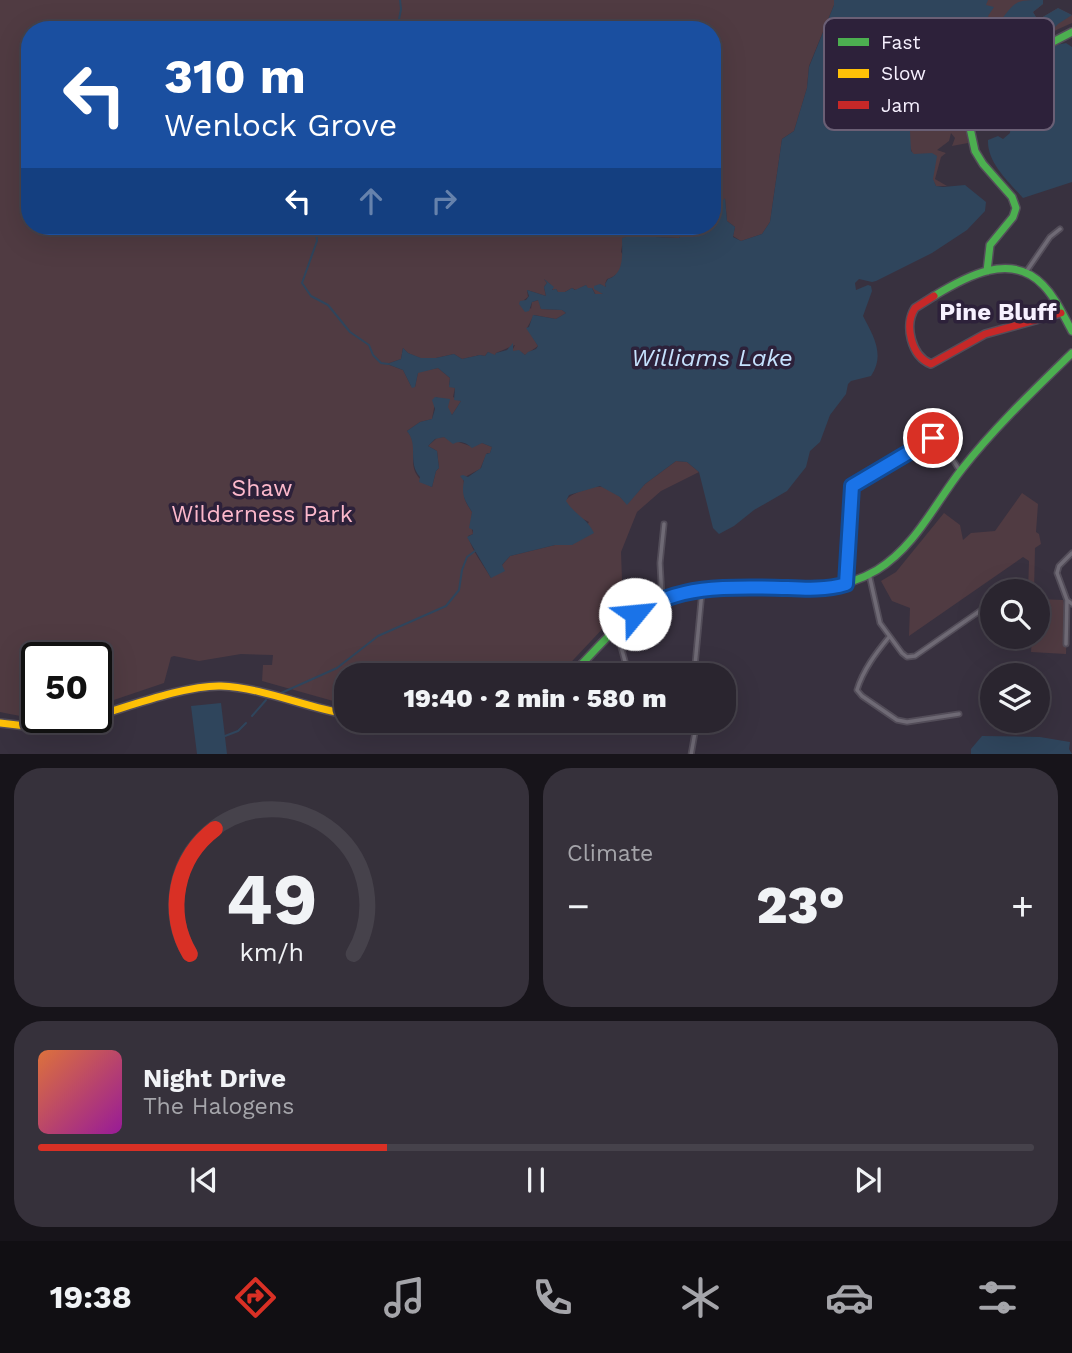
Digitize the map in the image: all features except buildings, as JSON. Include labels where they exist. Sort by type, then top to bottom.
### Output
[{"type":"main road","points":[[1054,41],[1072,32]]},
{"type":"main road","points":[[970,130],[975,151],[1012,197],[1016,208],[1013,217],[990,245],[987,271]]},
{"type":"main road","points":[[1061,313],[985,334],[933,364],[922,362],[912,345],[911,318],[914,309],[966,276],[987,271],[1026,272],[1045,287],[1061,313],[1072,331]]},
{"type":"main road","points":[[583,663],[616,630],[643,609],[662,599],[702,589],[733,586],[819,589],[846,584],[891,561],[904,550],[960,471],[992,432],[1072,353]]},
{"type":"main road","points":[[112,712],[215,684],[240,686],[334,713]]},
{"type":"main road","points":[[0,723],[21,725]]},
{"type":"street","points":[[1026,272],[1050,237],[1060,229]]},
{"type":"street","points":[[846,584],[851,490],[854,484],[933,438],[941,441],[960,471]]},
{"type":"street","points":[[662,599],[660,563],[664,524]]},
{"type":"street","points":[[1066,644],[1067,600],[1057,573],[1059,566],[1072,553]]},
{"type":"street","points":[[869,574],[880,623],[904,655],[915,656],[980,611]]},
{"type":"street","points":[[695,663],[702,589]]},
{"type":"street","points":[[1067,600],[1072,604]]},
{"type":"street","points":[[616,630],[625,663]]},
{"type":"street","points":[[889,637],[860,680],[857,690],[862,696],[897,720],[907,722],[959,714]]},
{"type":"street","points":[[691,754],[695,733]]},
{"type":"green space","name":"Shaw Wilderness Park","points":[[0,0],[834,0],[829,18],[824,18],[824,29],[809,66],[807,88],[794,131],[782,139],[770,222],[762,234],[741,241],[733,236],[735,227],[727,221],[725,199],[721,203],[721,21],[21,21],[21,235],[681,235],[679,238],[631,236],[622,246],[621,252],[630,264],[607,279],[606,288],[600,284],[598,290],[603,294],[596,295],[592,288],[587,288],[586,285],[576,290],[572,288],[558,292],[544,279],[547,283],[544,287],[546,296],[527,290],[528,297],[524,300],[531,309],[532,302],[539,300],[541,309],[562,310],[566,313],[556,319],[534,315],[527,328],[538,346],[525,355],[512,351],[515,345],[496,353],[495,356],[488,352],[485,356],[462,359],[454,354],[420,358],[403,348],[401,359],[387,364],[403,370],[411,386],[415,387],[418,372],[438,368],[450,378],[449,385],[455,388],[453,397],[461,401],[452,415],[448,410],[448,399],[436,397],[432,419],[420,422],[407,431],[412,438],[416,474],[422,480],[432,487],[439,468],[437,451],[428,446],[437,438],[444,437],[473,447],[482,443],[492,447],[480,469],[463,478],[464,498],[472,512],[473,534],[468,536],[491,578],[510,556],[555,545],[572,545],[589,522],[575,515],[565,501],[577,493],[603,487],[613,491],[627,504],[645,484],[676,461],[687,462],[699,472],[661,491],[637,512],[621,552],[623,607],[570,663],[334,663],[334,701],[262,681],[263,665],[272,665],[273,655],[241,654],[199,661],[174,656],[171,657],[164,683],[112,701],[112,642],[21,642],[19,716],[0,712]]},
{"type":"green space","points":[[985,0],[1043,0],[1043,4],[1033,12],[1036,17],[1041,18],[964,18]]},
{"type":"green space","points":[[1058,8],[1072,15],[1072,23],[1054,32],[1054,18],[1041,18]]},
{"type":"green space","points":[[909,130],[968,130],[968,143],[952,146],[955,138],[951,133],[949,141],[937,150],[946,153],[941,157],[935,179],[947,186],[936,186],[915,158],[909,142]]},
{"type":"green space","points":[[1022,493],[1038,504],[1036,532],[1041,544],[1035,548],[1034,579],[1028,579],[1029,561],[1023,557],[991,579],[980,579],[980,587],[909,636],[910,608],[892,601],[881,581],[896,572],[944,513],[960,525],[963,540],[971,533],[995,531]]},
{"type":"green space","points":[[1050,599],[1063,600],[1067,620],[1066,654],[1031,652],[1031,649],[1050,649]]},
{"type":"water","name":"Williams Lake","points":[[834,0],[988,0],[986,5],[994,7],[989,18],[829,18]]},
{"type":"water","name":"Williams Lake","points":[[1043,0],[1043,4],[1033,12],[1036,17],[1041,18],[1002,18],[1018,2]]},
{"type":"water","name":"Williams Lake","points":[[1058,8],[1072,15],[1054,28],[1054,18],[1041,18]]},
{"type":"water","name":"Williams Lake","points":[[824,30],[824,130],[912,130],[911,151],[914,154],[932,153],[937,156],[933,179],[936,186],[965,185],[986,202],[985,211],[967,230],[932,253],[876,281],[859,279],[855,283],[856,290],[871,286],[872,291],[863,316],[878,353],[875,368],[871,376],[848,384],[846,394],[830,415],[820,442],[810,451],[806,467],[787,491],[719,534],[713,528],[699,472],[687,462],[676,461],[645,484],[627,505],[620,497],[600,486],[569,495],[566,501],[594,533],[572,545],[555,545],[510,556],[502,565],[505,571],[491,578],[467,537],[473,534],[473,530],[469,528],[472,512],[464,498],[464,481],[460,476],[468,477],[481,468],[492,447],[482,443],[472,448],[462,442],[453,444],[444,437],[435,439],[428,446],[437,451],[439,468],[432,487],[419,482],[412,442],[407,431],[420,422],[432,419],[435,409],[432,400],[435,397],[450,399],[448,407],[452,415],[461,401],[454,400],[455,388],[449,387],[450,378],[438,368],[418,373],[415,387],[412,388],[403,370],[387,364],[401,359],[403,348],[421,358],[454,354],[462,359],[485,356],[488,352],[495,355],[507,350],[513,343],[513,351],[519,350],[525,355],[538,346],[526,328],[529,327],[533,315],[556,319],[566,313],[562,310],[541,309],[538,300],[532,302],[529,311],[525,312],[519,304],[529,296],[527,290],[546,296],[544,287],[547,283],[544,279],[554,287],[552,290],[556,289],[558,292],[572,288],[575,290],[586,285],[592,288],[595,294],[603,294],[594,289],[594,286],[600,284],[606,287],[608,279],[620,268],[622,238],[721,235],[721,203],[725,198],[727,221],[735,227],[733,237],[741,241],[762,234],[770,222],[782,139],[794,131],[807,88],[809,67]]},
{"type":"water","points":[[1066,43],[1072,47],[1072,182],[1023,198],[995,164],[988,140],[998,136],[1003,139],[1010,130],[1054,130],[1055,46]]},
{"type":"water","points":[[221,703],[227,754],[197,754],[191,706]]},
{"type":"water","points":[[982,736],[1040,737],[1070,742],[1069,749],[1072,754],[971,754],[971,749]]},
{"type":"waterway","points":[[399,21],[400,0]]},
{"type":"waterway","points":[[317,235],[317,241],[302,283],[311,296],[328,305],[350,332],[369,345],[373,355],[381,363],[388,364]]},
{"type":"waterway","points":[[279,694],[337,668],[378,636],[446,606],[459,590],[467,557],[475,551]]},
{"type":"waterway","points":[[252,716],[266,700]]},
{"type":"waterway","points":[[225,736],[238,731],[246,723]]},
{"type":"traffic: fast","points":[[1054,41],[1072,32]]},
{"type":"traffic: fast","points":[[970,130],[975,151],[1012,197],[1016,208],[1013,217],[990,245],[987,271]]},
{"type":"traffic: fast","points":[[934,296],[974,275],[1003,269],[1017,270],[1030,275],[1048,290],[1072,331]]},
{"type":"traffic: fast","points":[[582,663],[634,614],[672,597],[721,587],[820,588],[839,585],[877,570],[903,549],[914,536],[988,438],[1072,353]]},
{"type":"traffic: slow","points":[[112,711],[175,692],[221,686],[253,690],[334,711]]},
{"type":"traffic: slow","points":[[0,723],[21,725]]},
{"type":"traffic: jam","points":[[934,296],[915,308],[910,323],[914,347],[924,360],[931,364],[985,334],[1061,313]]},
{"type":"district","name":"Pine Bluff","points":[[998,312]]},
{"type":"route","points":[[635,614],[662,599],[707,588],[733,586],[819,589],[846,584],[852,486],[933,438]]}]
